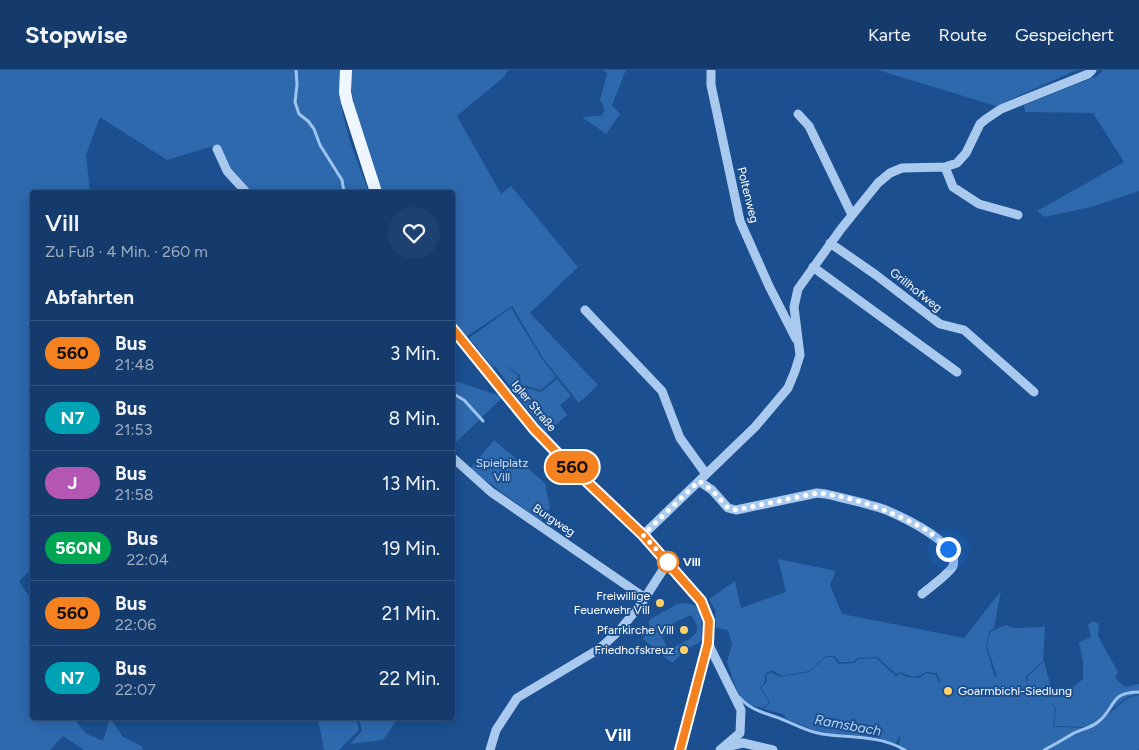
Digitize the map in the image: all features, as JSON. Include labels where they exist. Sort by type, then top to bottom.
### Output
[{"type":"main road","points":[[346,70],[345,92],[347,102],[375,190]]},
{"type":"main road","name":"Igler Straße","points":[[455,332],[534,429],[643,535],[696,595],[704,607],[709,621],[708,643],[680,750]]},
{"type":"street","name":"Poltenweg","points":[[710,70],[711,85],[740,221],[769,286],[799,346]]},
{"type":"street","points":[[643,535],[755,427],[784,394],[790,384],[800,355],[794,302],[798,289],[830,243],[878,184],[895,171],[907,167],[945,167],[960,161],[980,124],[988,117],[1001,109],[1088,74],[1092,70]]},
{"type":"street","points":[[798,114],[809,126],[852,215]]},
{"type":"street","points":[[217,149],[227,171],[244,190]]},
{"type":"street","points":[[945,167],[953,187],[979,204],[1018,215]]},
{"type":"street","name":"Grillhofweg","points":[[830,243],[876,275],[940,324],[964,330],[1034,392]]},
{"type":"street","points":[[813,267],[958,372]]},
{"type":"street","points":[[585,310],[662,391],[680,438],[706,474]]},
{"type":"street","name":"Burgweg","points":[[455,460],[490,492],[645,598]]},
{"type":"street","points":[[699,481],[712,490],[728,508],[736,510],[817,493],[826,494],[885,510],[930,532],[952,552],[954,561],[952,568],[922,594]]},
{"type":"street","points":[[490,750],[496,730],[517,698],[599,649],[619,631],[645,598],[668,562]]},
{"type":"street","points":[[708,643],[741,710],[740,733],[722,749]]},
{"type":"street","points":[[722,749],[743,743],[774,750]]},
{"type":"green space","points":[[0,70],[341,70],[341,101],[344,117],[352,148],[368,190],[246,190],[213,146],[167,160],[100,117],[86,155],[90,190],[30,190],[30,571],[19,581],[30,598],[30,720],[75,720],[85,733],[103,741],[109,720],[111,720],[123,737],[142,746],[143,750],[84,750],[63,736],[50,750],[0,750]]},
{"type":"green space","points":[[352,70],[508,70],[504,77],[457,116],[501,194],[511,186],[578,267],[530,313],[598,385],[579,403],[543,358],[512,306],[466,337],[455,321],[455,190],[381,190],[357,119],[350,74]]},
{"type":"green space","points":[[604,70],[626,70],[612,105],[620,114],[606,134],[582,117],[601,116],[605,110],[600,100],[607,74]]},
{"type":"green space","points":[[878,70],[1077,70],[996,106]]},
{"type":"green space","points":[[1103,70],[1139,70],[1139,191],[1091,207],[1044,217],[1037,211],[1124,162],[1093,113],[1025,112],[1024,105],[1097,76]]},
{"type":"green space","points":[[511,308],[542,359],[556,377],[541,390],[519,384],[520,375],[498,361],[518,375],[518,385],[541,392],[557,379],[571,396],[560,405],[567,415],[547,433],[495,366],[494,369],[469,338]]},
{"type":"green space","points":[[455,381],[503,397],[455,443]]},
{"type":"green space","name":"Spielplatz Vill","points":[[494,440],[545,483],[550,508],[541,521],[470,469]]},
{"type":"green space","points":[[778,559],[836,571],[830,585],[842,614],[964,638],[1001,591],[994,628],[989,631],[986,648],[995,677],[997,676],[987,647],[990,632],[1006,625],[1012,628],[1045,627],[1043,661],[1026,676],[1026,684],[1028,676],[1044,661],[1053,695],[1071,689],[1083,679],[1083,661],[1079,642],[1091,637],[1088,625],[1093,621],[1099,624],[1098,636],[1118,672],[1115,678],[1125,687],[1139,684],[1139,694],[1127,697],[1090,727],[1054,726],[1056,708],[1049,699],[1055,708],[1053,727],[1091,728],[1128,698],[1139,695],[1139,749],[899,750],[900,734],[896,744],[870,737],[818,732],[787,719],[783,714],[764,709],[770,702],[761,688],[767,681],[766,675],[771,672],[780,677],[809,672],[826,657],[834,657],[838,664],[854,663],[858,659],[876,658],[896,676],[900,673],[907,677],[920,678],[926,673],[936,675],[939,682],[943,679],[940,681],[937,673],[926,672],[919,676],[907,675],[901,672],[896,674],[877,657],[857,658],[853,662],[839,662],[835,656],[826,656],[809,671],[781,676],[772,670],[765,674],[765,681],[760,688],[769,702],[763,708],[741,703],[727,662],[732,644],[728,630],[716,628],[715,610],[709,599],[735,581],[741,608],[786,592]]},
{"type":"green space","points":[[686,603],[697,606],[701,617],[702,641],[687,649],[672,663],[643,639],[649,630],[649,620],[677,604]],"holes":[[[691,615],[697,626],[695,634],[687,641],[668,649],[662,637],[665,633],[676,627],[673,623]]]},
{"type":"green space","points":[[318,720],[356,720],[359,730],[339,750],[324,750]]},
{"type":"green space","points":[[359,720],[397,720],[383,740],[350,744],[362,731]]},
{"type":"waterway","name":"Ramsbach","points":[[296,70],[295,102],[299,114],[314,129],[320,145],[342,180],[344,190]]},
{"type":"waterway","name":"Ramsbach","points":[[455,395],[464,400],[483,421]]},
{"type":"waterway","name":"Ramsbach","points":[[1044,750],[1074,733],[1095,724],[1104,717],[1114,702],[1122,695],[1139,692]]},
{"type":"waterway","name":"Ramsbach","points":[[739,697],[756,710],[810,731],[822,734],[875,739],[905,750]]},
{"type":"bus line","name":"560","points":[[455,332],[534,429],[643,535],[701,601],[709,621],[708,643],[680,750]]},
{"type":"place","name":"Vill","points":[[668,562]]},
{"type":"place","name":"Freiwillige Feuerwehr Vill","points":[[660,603]]},
{"type":"place","name":"Pfarrkirche Vill","points":[[684,630]]},
{"type":"place","name":"Friedhofskreuz","points":[[684,650]]},
{"type":"place","name":"Goarmbichl-Siedlung","points":[[948,691]]},
{"type":"district","name":"Vill","points":[[618,735]]},
{"type":"route","points":[[668,562],[643,535],[699,481],[712,490],[728,508],[736,510],[817,493],[885,510],[930,532],[948,549]]}]
